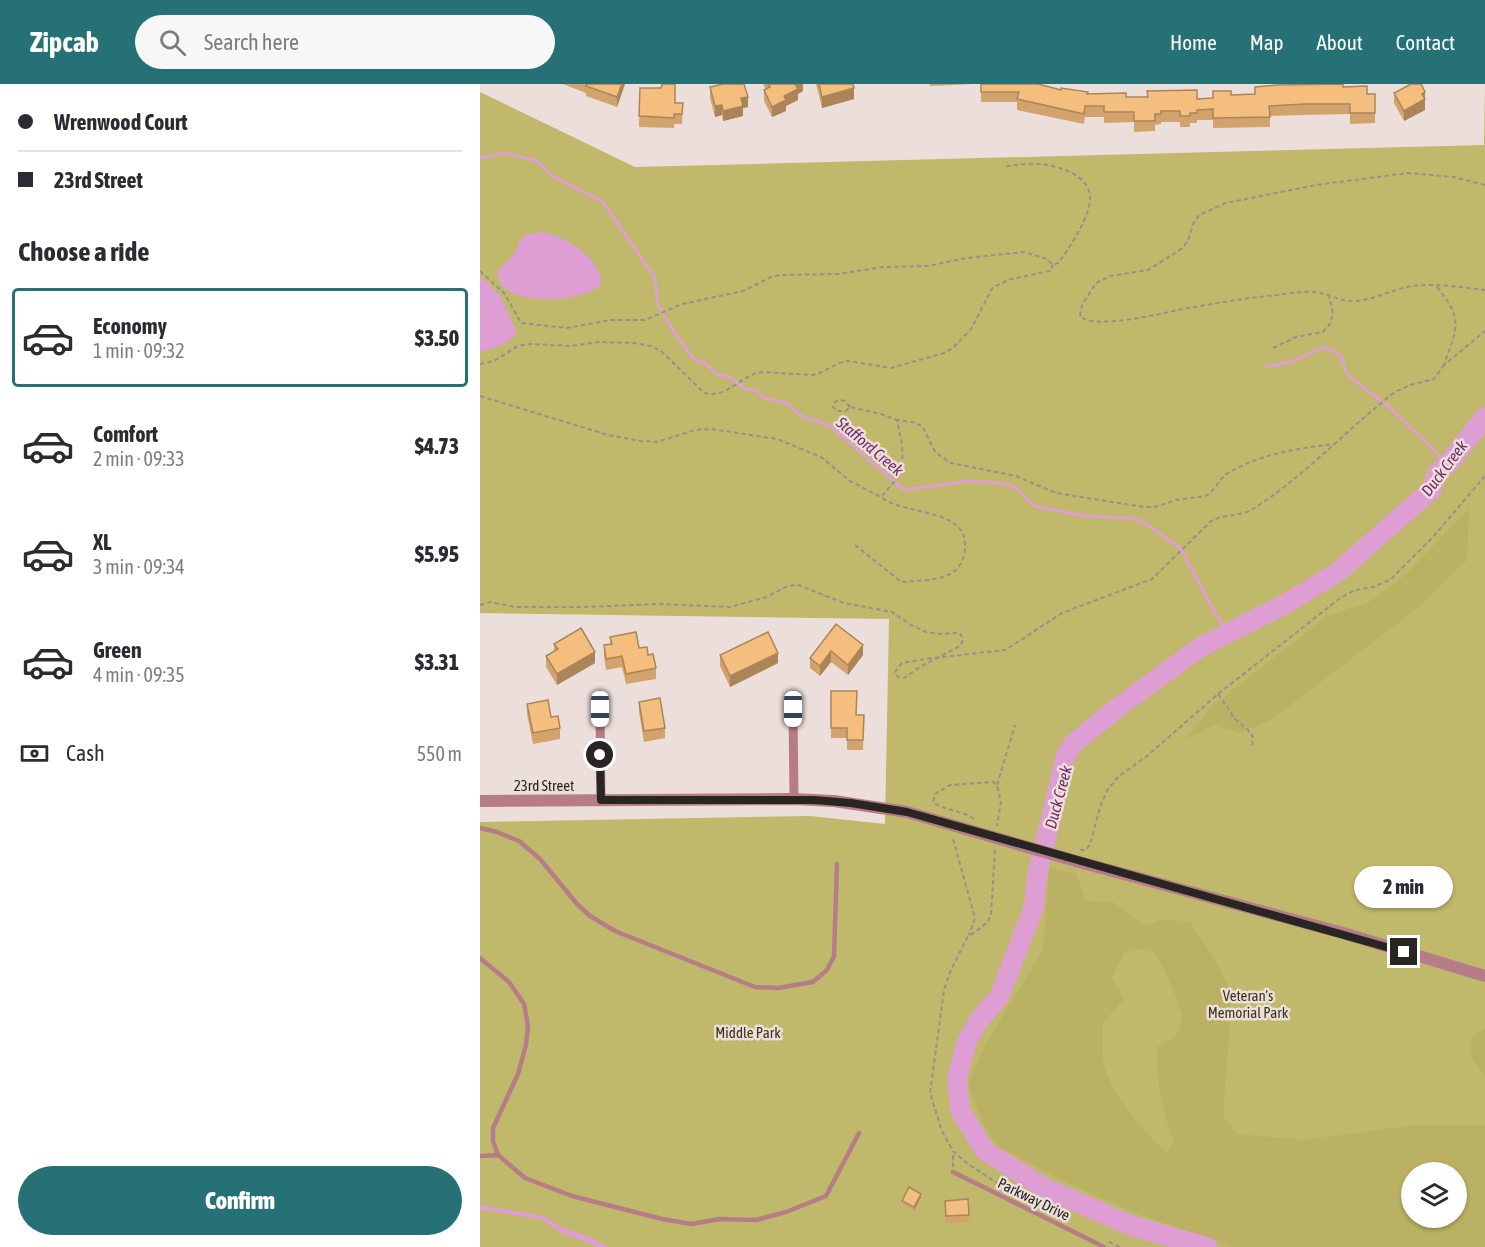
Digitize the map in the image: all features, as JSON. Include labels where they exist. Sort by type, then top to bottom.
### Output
[{"type":"street","points":[[600,709],[601,800]]},
{"type":"street","points":[[793,709],[794,799]]},
{"type":"street","name":"23rd Street","points":[[480,801],[794,799],[834,801],[907,812],[975,826],[1485,976]]},
{"type":"lane","points":[[480,828],[519,841],[540,860],[577,904],[615,931],[755,987],[778,988],[813,982],[827,970],[834,956],[837,864]]},
{"type":"lane","points":[[480,958],[509,982],[524,1004],[528,1026],[526,1045],[518,1074],[493,1128],[493,1141],[498,1155],[525,1178],[572,1196],[662,1219],[691,1224],[720,1219],[756,1220],[786,1212],[826,1196],[859,1133]]},
{"type":"lane","points":[[480,1156],[498,1155]]},
{"type":"lane","name":"Parkway Drive","points":[[953,1172],[1104,1247]]},
{"type":"path","points":[[480,363],[494,361],[518,346],[530,344],[571,346],[598,342],[634,343],[651,346],[661,351],[703,392],[712,395],[722,393],[749,376],[761,372],[818,374],[843,361],[891,368],[944,352],[953,348],[971,329],[993,287],[1011,279],[1050,271],[1053,265],[1058,263],[1080,227],[1090,204],[1089,192],[1077,177],[1062,169],[1037,164],[1004,166]]},
{"type":"path","points":[[1485,185],[1446,176],[1408,173],[1316,185],[1226,203],[1199,215],[1188,241],[1148,270],[1110,276],[1096,283],[1082,305],[1080,316],[1086,321],[1125,320],[1266,296],[1315,292],[1344,301],[1361,301],[1406,287],[1436,286],[1485,290]]},
{"type":"path","points":[[480,270],[504,293],[519,320],[524,324],[567,328],[611,320],[650,318],[692,302],[734,294],[780,275],[839,274],[882,267],[928,266],[967,258],[1024,252],[1047,259],[1053,265]]},
{"type":"path","points":[[1436,286],[1452,306],[1456,318],[1444,365]]},
{"type":"path","points":[[1273,348],[1296,337],[1323,332],[1330,324],[1333,313],[1329,296]]},
{"type":"path","points":[[480,605],[490,603],[515,607],[584,607],[675,604],[730,607],[766,597],[788,586],[798,585],[844,603],[892,612],[926,632],[959,633],[961,635],[963,640],[960,646],[943,656],[920,667],[904,678],[896,675],[897,667],[902,663],[943,656],[1005,650],[1062,613],[1152,579],[1216,518],[1251,510],[1321,458],[1389,396],[1401,388],[1434,380],[1444,365],[1485,331]]},
{"type":"path","points":[[480,396],[608,435],[635,440],[657,442],[689,432],[711,429],[777,439],[821,457],[850,481],[892,505],[946,518],[956,524],[964,544],[964,556],[950,575],[905,582],[855,545]]},
{"type":"path","points":[[850,407],[846,411],[837,411],[833,407],[835,402],[845,401],[850,407],[897,420],[914,422],[922,426],[936,453],[951,463],[1016,476],[1056,493],[1144,507],[1155,507],[1185,498],[1205,496],[1226,474],[1281,451],[1337,443]]},
{"type":"path","points":[[881,497],[903,472],[902,444],[897,420]]},
{"type":"path","points":[[1079,856],[1090,844],[1101,804],[1108,789],[1119,776],[1147,756],[1218,694],[1339,599],[1355,590],[1373,587],[1390,580],[1433,537],[1485,476]]},
{"type":"path","points":[[1218,694],[1235,719],[1253,737],[1252,747]]},
{"type":"path","points":[[996,834],[1002,802],[997,785],[1015,725]]},
{"type":"path","points":[[975,826],[969,815],[938,806],[933,802],[935,794],[950,785],[993,782],[997,785]]},
{"type":"path","points":[[953,839],[975,918],[973,928],[951,970],[944,990],[930,1093],[942,1131],[953,1152],[992,1182],[1012,1192]]},
{"type":"path","points":[[968,938],[988,922],[991,914],[995,846]]},
{"type":"path","points":[[953,1152],[953,1172]]},
{"type":"path","points":[[1101,1238],[1120,1247]]},
{"type":"green space","points":[[1485,84],[1485,1247],[480,1247],[480,822],[810,816],[885,824],[889,619],[480,613],[480,92],[635,167],[1484,145]]},
{"type":"shaded area","points":[[541,232],[571,243],[590,258],[600,277],[600,286],[590,292],[559,299],[525,297],[510,292],[501,283],[497,271],[513,256],[523,236]]},
{"type":"shaded area","points":[[480,276],[500,295],[517,332],[508,342],[484,351],[480,351]]},
{"type":"shaded area","points":[[1469,509],[1467,560],[1415,610],[1271,720],[1240,733],[1215,725],[1184,740],[1211,707],[1326,617],[1371,601],[1406,574]]},
{"type":"shaded area","points":[[1049,868],[1076,874],[1086,901],[1113,902],[1146,926],[1163,919],[1190,923],[1215,959],[1229,988],[1230,1023],[1223,1116],[1238,1134],[1306,1140],[1414,1125],[1485,1125],[1485,1247],[1233,1247],[1133,1212],[1066,1182],[1001,1148],[983,1124],[968,1085],[985,1045],[1043,950]],"holes":[[[1153,950],[1167,975],[1183,1017],[1176,1036],[1157,1047],[1161,1096],[1174,1143],[1167,1153],[1149,1135],[1119,1097],[1103,1061],[1103,1023],[1124,999],[1112,977],[1125,951]]]},
{"type":"shaded area","points":[[1485,1028],[1485,1077],[1470,1056],[1472,1037]]},
{"type":"shaded area","points":[[480,1205],[544,1216],[559,1226],[590,1237],[609,1247],[598,1247],[557,1231],[539,1219],[483,1210],[480,1209]]},
{"type":"building","points":[[586,84],[622,84],[617,97],[586,86]]},
{"type":"building","points":[[662,84],[675,84],[675,103],[683,103],[682,114],[674,114],[674,118],[639,116],[640,88],[661,88]]},
{"type":"building","points":[[723,84],[744,84],[748,97],[741,98],[743,106],[723,111],[722,105],[715,106],[710,87]]},
{"type":"building","points":[[768,84],[795,84],[798,89],[784,96],[786,100],[772,107],[764,90],[770,87]]},
{"type":"building","points":[[819,84],[853,84],[854,88],[822,97]]},
{"type":"building","points":[[981,84],[1038,84],[1061,90],[1061,88],[1088,92],[1087,94],[1126,93],[1126,97],[1148,97],[1147,91],[1197,90],[1197,99],[1213,98],[1213,91],[1231,91],[1231,95],[1255,94],[1255,87],[1343,84],[1343,87],[1367,86],[1367,94],[1375,94],[1375,113],[1350,113],[1350,104],[1304,104],[1269,106],[1270,117],[1213,118],[1213,109],[1197,110],[1197,113],[1190,113],[1190,116],[1180,116],[1180,111],[1161,111],[1161,114],[1155,114],[1155,121],[1134,121],[1134,112],[1104,112],[1104,106],[1085,106],[1084,114],[1017,99],[1019,92],[981,92]]},
{"type":"building","points":[[1411,84],[1421,84],[1425,92],[1422,94],[1425,99],[1404,111],[1394,93]]},
{"type":"building","points":[[836,624],[863,645],[848,665],[831,651],[820,666],[810,658]]},
{"type":"building","points":[[581,628],[595,652],[557,674],[546,656],[558,649],[554,644]]},
{"type":"building","points":[[636,632],[639,648],[647,647],[648,655],[653,654],[656,668],[626,674],[622,656],[606,659],[604,645],[612,644],[610,637]]},
{"type":"building","points":[[768,632],[778,653],[730,676],[720,655]]},
{"type":"building","points":[[831,691],[857,691],[856,715],[864,715],[863,740],[847,740],[847,728],[831,728]]},
{"type":"building","points":[[660,698],[665,728],[644,731],[639,702]]},
{"type":"building","points":[[548,700],[551,717],[558,716],[560,728],[533,733],[527,704]]},
{"type":"building","points":[[909,1187],[921,1194],[914,1207],[902,1201]]},
{"type":"building","points":[[968,1199],[969,1215],[946,1216],[945,1201]]},
{"type":"waterway","name":"Stafford Creek","points":[[480,158],[505,153],[537,161],[552,176],[603,202],[653,275],[660,309],[696,361],[703,361],[715,373],[731,378],[744,388],[757,391],[764,398],[789,404],[806,418],[829,425],[904,490],[969,481],[989,482],[1010,485],[1034,506],[1086,516],[1131,518],[1142,521],[1180,548],[1228,632]]},
{"type":"waterway","points":[[1266,367],[1294,361],[1324,347],[1340,355],[1348,375],[1390,408],[1448,464]]},
{"type":"waterway","name":"Duck Creek","points":[[1207,1247],[1132,1226],[1045,1188],[985,1151],[960,1110],[957,1079],[967,1041],[981,1017],[999,997],[1034,907],[1037,876],[1066,755],[1072,745],[1117,708],[1199,648],[1287,603],[1338,572],[1431,490],[1437,474],[1448,464],[1485,417]]},
{"type":"route","points":[[600,755],[601,800],[794,799],[834,801],[907,812],[1404,952]]},
{"type":"park label","name":"Veteran's Memorial Park","points":[[1248,1004]]},
{"type":"park label","name":"Middle Park","points":[[748,1032]]}]
